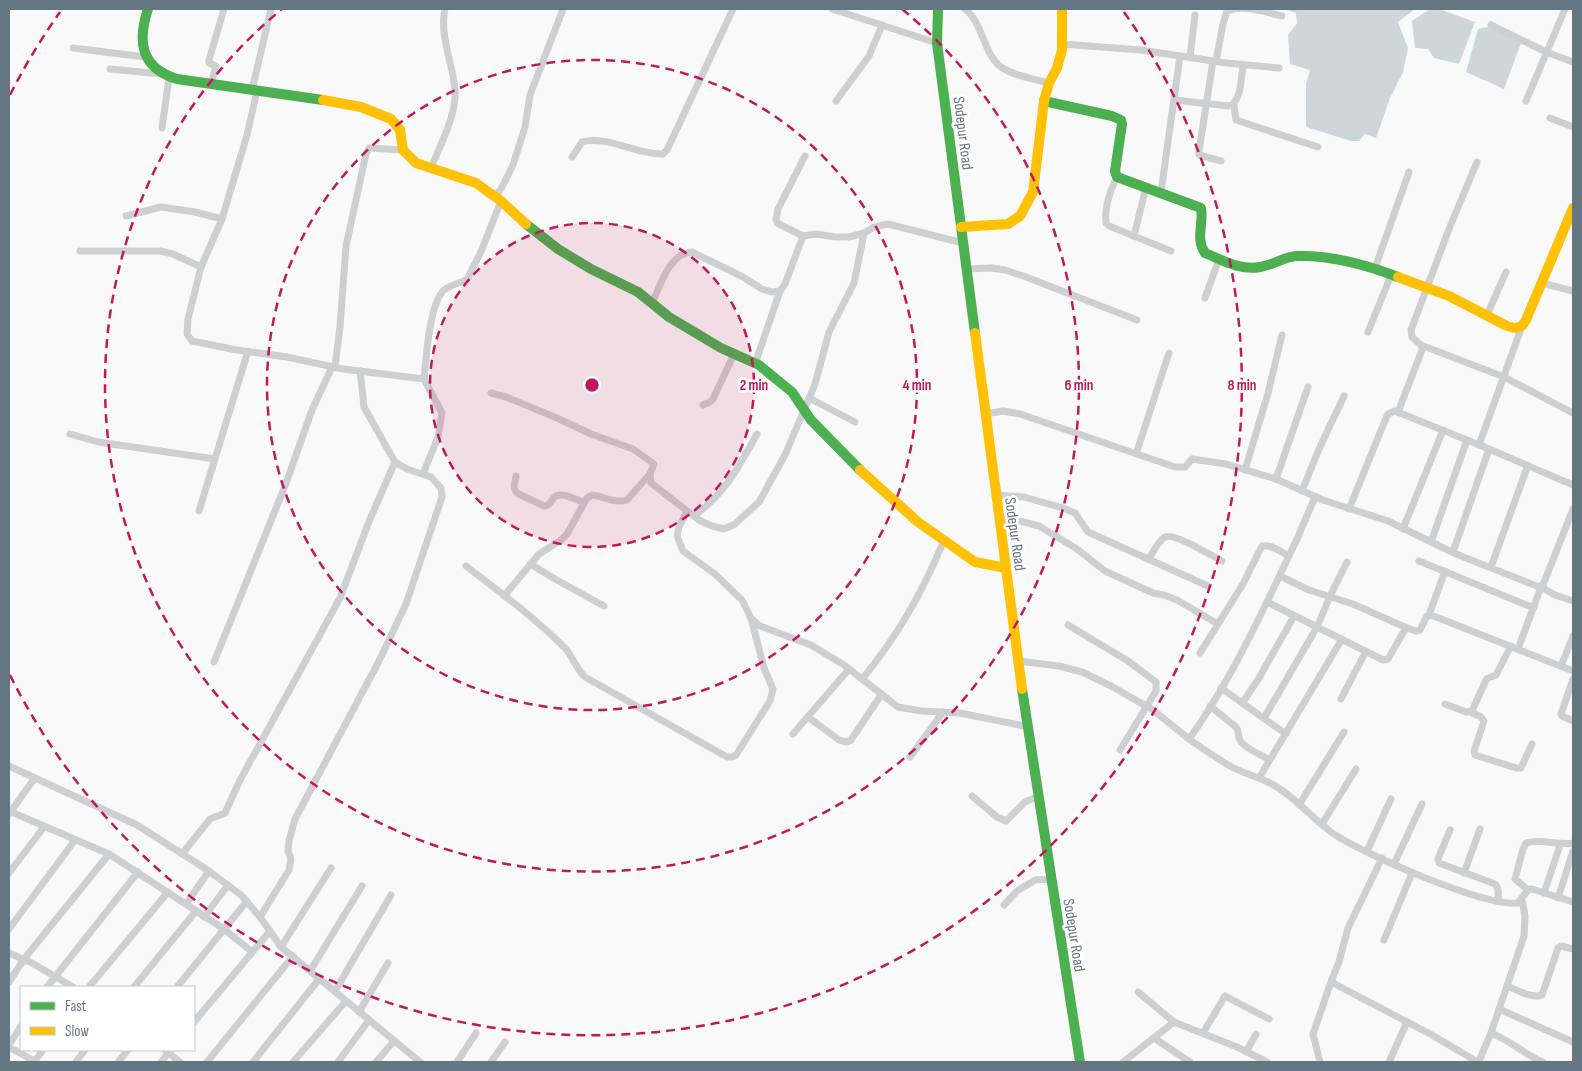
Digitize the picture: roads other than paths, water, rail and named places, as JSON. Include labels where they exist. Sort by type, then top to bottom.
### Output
[{"type":"street","points":[[148,9],[143,28],[145,57],[155,70],[166,76]]},
{"type":"street","points":[[211,84],[216,66],[209,63],[209,60],[224,9]]},
{"type":"street","points":[[271,9],[254,90],[247,135],[222,220],[201,266],[188,319],[187,334],[192,341],[287,356],[343,369],[424,379]]},
{"type":"street","points":[[431,168],[443,141],[451,116],[455,92],[446,39],[444,9]]},
{"type":"street","points":[[423,474],[438,437],[442,413],[424,379],[428,334],[440,295],[447,288],[467,279],[502,187],[513,164],[525,127],[530,95],[563,9]]},
{"type":"street","points":[[572,157],[582,142],[590,140],[652,154],[662,154],[667,150],[734,9]]},
{"type":"street","points":[[832,9],[937,43]]},
{"type":"street","name":"Sodepur Road","points":[[938,9],[937,43],[1018,661],[1080,1062]]},
{"type":"street","points":[[965,9],[978,23],[992,57],[1002,67],[1012,72],[1049,83]]},
{"type":"street","points":[[961,227],[1008,224],[1020,216],[1033,192],[1044,101],[1049,83],[1058,68],[1062,44],[1062,9]]},
{"type":"street","points":[[1221,161],[1199,155],[1198,151],[1205,103],[1225,10],[1250,9],[1282,16]]},
{"type":"street","points":[[1526,100],[1565,9]]},
{"type":"street","points":[[1190,58],[1195,15]]},
{"type":"street","points":[[836,101],[869,56],[882,25]]},
{"type":"street","points":[[1491,25],[1546,52],[1573,62]]},
{"type":"street","points":[[1062,44],[1142,50],[1243,65],[1279,68]]},
{"type":"street","points":[[73,48],[145,57]]},
{"type":"street","points":[[1160,192],[1180,56]]},
{"type":"street","points":[[1243,65],[1237,100],[1234,105],[1236,120],[1318,146]]},
{"type":"street","points":[[110,69],[299,96],[361,107],[391,120],[400,130],[403,150],[416,163],[476,183],[558,249],[590,269],[638,292],[669,317],[755,364],[806,403],[855,422]]},
{"type":"street","points":[[162,128],[166,76]]},
{"type":"street","points":[[1174,100],[1234,105]]},
{"type":"street","points":[[1044,101],[1112,116],[1121,120],[1115,172],[1117,177],[1107,204],[1106,223],[1109,226],[1171,250]]},
{"type":"street","points":[[1550,118],[1573,127]]},
{"type":"street","points":[[214,662],[312,410],[333,366],[340,327],[346,246],[366,154],[370,148],[403,150]]},
{"type":"street","points":[[805,156],[778,209],[776,216],[778,223],[803,236],[816,234],[835,237],[849,237],[864,233],[874,227],[888,224],[963,243]]},
{"type":"street","points":[[1476,162],[1449,229],[1411,334],[1412,337],[1421,345],[1504,377],[1573,413]]},
{"type":"street","points":[[1375,268],[1410,172]]},
{"type":"street","points":[[1117,177],[1201,208],[1203,215],[1200,241],[1202,250],[1218,259],[1237,266],[1248,268],[1261,267],[1287,257],[1325,257],[1392,273],[1487,314],[1507,326],[1515,328],[1522,326]]},
{"type":"street","points":[[1134,236],[1146,187]]},
{"type":"street","points":[[126,216],[161,207],[194,212],[222,220]]},
{"type":"street","points":[[1479,444],[1522,326],[1571,220],[1573,208]]},
{"type":"street","points":[[650,474],[651,483],[694,516],[712,526],[724,529],[735,524],[758,502],[785,455],[821,366],[830,332],[854,283],[864,233]]},
{"type":"street","points":[[755,364],[780,291],[785,284],[803,236]]},
{"type":"street","points":[[80,251],[160,251],[174,254],[201,266]]},
{"type":"street","points":[[652,304],[665,275],[676,258],[692,252],[743,277],[762,289],[772,292],[780,291]]},
{"type":"street","points":[[1205,298],[1218,259]]},
{"type":"street","points":[[966,269],[992,268],[1026,276],[1137,320]]},
{"type":"street","points":[[1487,314],[1506,272]]},
{"type":"street","points":[[1368,332],[1392,273]]},
{"type":"street","points":[[1542,283],[1573,291]]},
{"type":"street","points":[[1245,470],[1268,393],[1282,335]]},
{"type":"street","points":[[1398,412],[1422,350],[1421,345]]},
{"type":"street","points":[[199,511],[248,351]]},
{"type":"street","points":[[1136,454],[1169,353]]},
{"type":"street","points":[[702,404],[713,399],[734,354]]},
{"type":"street","points":[[260,917],[289,870],[291,859],[288,851],[288,841],[295,819],[375,669],[406,604],[442,497],[441,488],[431,477],[407,469],[395,462],[364,407],[360,371]]},
{"type":"street","points":[[1276,479],[1308,387]]},
{"type":"street","points":[[491,393],[514,400],[591,434],[633,450],[654,464],[650,474],[627,500],[622,502],[614,501],[592,495],[584,502],[567,534],[539,554],[504,596]]},
{"type":"street","points":[[1302,491],[1319,448],[1344,396]]},
{"type":"street","points":[[806,403],[811,420],[873,483],[918,522],[975,562],[1006,568]]},
{"type":"street","points":[[985,414],[1003,411],[1020,414],[1175,467],[1185,467],[1192,459],[1226,464],[1276,479],[1315,497],[1388,521],[1452,552],[1541,587],[1555,596],[1573,601]]},
{"type":"street","points":[[1349,509],[1388,414],[1391,412],[1398,412],[1479,444],[1573,485]]},
{"type":"street","points":[[1403,529],[1443,430]]},
{"type":"street","points":[[70,434],[98,442],[215,459]]},
{"type":"street","points":[[694,516],[712,503],[726,486],[738,470],[757,434]]},
{"type":"street","points":[[1431,542],[1467,440]]},
{"type":"street","points":[[1452,552],[1489,449]]},
{"type":"street","points":[[182,854],[210,819],[226,813],[239,782],[340,598],[395,462]]},
{"type":"street","points":[[1491,567],[1528,465]]},
{"type":"street","points":[[516,476],[514,490],[517,494],[536,503],[547,505],[551,503],[555,496],[559,495],[584,502]]},
{"type":"street","points":[[996,495],[1024,496],[1075,513],[1088,532],[1208,586]]},
{"type":"street","points":[[1189,738],[1241,655],[1280,576],[1315,497]]},
{"type":"street","points":[[1470,712],[1486,680],[1496,675],[1514,648],[1534,608],[1573,509]]},
{"type":"street","points":[[466,566],[567,650],[584,678],[727,757],[732,757],[736,755],[770,701],[773,689],[764,668],[752,618],[742,600],[715,574],[683,551],[677,536],[687,511]]},
{"type":"street","points":[[999,520],[1016,520],[1039,526],[1077,549],[1105,571],[1154,593],[1177,600],[1218,624]]},
{"type":"street","points":[[1149,559],[1162,539],[1170,536],[1178,538],[1222,561]]},
{"type":"street","points":[[862,679],[895,638],[931,573],[944,540]]},
{"type":"street","points":[[1200,652],[1243,584],[1262,546],[1266,545],[1289,556]]},
{"type":"street","points":[[1419,561],[1534,608]]},
{"type":"street","points":[[1264,718],[1317,627],[1347,562]]},
{"type":"street","points":[[530,564],[604,606]]},
{"type":"street","points":[[1280,576],[1309,590],[1353,604],[1407,628],[1420,630],[1428,616],[1445,571]]},
{"type":"street","points":[[1267,602],[1383,660],[1387,660],[1407,628]]},
{"type":"street","points":[[1428,616],[1432,615],[1573,671]]},
{"type":"street","points":[[1243,702],[1259,678],[1294,616]]},
{"type":"street","points":[[752,618],[760,626],[810,645],[849,669],[898,707],[960,713],[1029,727]]},
{"type":"street","points":[[1068,624],[1128,661],[1156,682],[1156,691],[1120,750]]},
{"type":"street","points":[[1561,666],[1573,636]]},
{"type":"street","points":[[1259,778],[1342,639]]},
{"type":"street","points":[[1341,699],[1366,651]]},
{"type":"street","points":[[1018,661],[1059,666],[1082,672],[1111,686],[1147,706],[1231,767],[1269,782],[1332,833],[1412,873],[1498,902],[1518,903],[1528,890]]},
{"type":"street","points":[[793,734],[849,669]]},
{"type":"street","points":[[1573,679],[1561,714],[1573,721]]},
{"type":"street","points":[[1221,688],[1286,734]]},
{"type":"street","points":[[808,717],[838,740],[847,742],[851,740],[881,694]]},
{"type":"street","points":[[1445,704],[1470,712],[1484,721],[1474,751],[1475,755],[1521,768],[1532,744]]},
{"type":"street","points":[[1210,706],[1239,730],[1241,742],[1270,760]]},
{"type":"street","points":[[910,757],[944,712]]},
{"type":"street","points":[[1299,805],[1344,732]]},
{"type":"street","points":[[9,768],[137,825],[209,871],[247,901],[281,947],[419,1062]]},
{"type":"street","points":[[1322,824],[1356,770]]},
{"type":"street","points":[[34,779],[9,813],[109,854],[224,929],[251,951]]},
{"type":"street","points":[[972,796],[997,817],[1006,821],[1025,802],[1039,796]]},
{"type":"street","points":[[1367,851],[1391,800]]},
{"type":"street","points":[[1394,864],[1422,804]]},
{"type":"street","points":[[9,873],[44,827]]},
{"type":"street","points":[[1464,873],[1480,829]]},
{"type":"street","points":[[1450,830],[1438,859],[1441,865],[1495,884],[1499,892],[1498,902]]},
{"type":"street","points":[[9,929],[75,840]]},
{"type":"street","points":[[1573,843],[1560,845],[1529,842],[1524,845],[1515,879],[1528,890],[1532,889],[1573,902]]},
{"type":"street","points":[[1544,893],[1560,845]]},
{"type":"street","points":[[1558,898],[1573,851]]},
{"type":"street","points":[[9,982],[24,959],[109,854]]},
{"type":"street","points":[[1320,1062],[1314,1034],[1339,962],[1348,928],[1382,858]]},
{"type":"street","points":[[281,947],[331,868]]},
{"type":"street","points":[[186,904],[209,871]]},
{"type":"street","points":[[48,986],[138,872]]},
{"type":"street","points":[[1384,940],[1412,873]]},
{"type":"street","points":[[1004,905],[1016,891],[1035,880],[1052,879]]},
{"type":"street","points":[[204,916],[228,885]]},
{"type":"street","points":[[310,971],[362,886]]},
{"type":"street","points":[[90,986],[168,892]]},
{"type":"street","points":[[335,991],[390,896]]},
{"type":"street","points":[[1332,979],[1333,983],[1347,992],[1407,1022],[1479,1062],[1491,1033],[1526,927],[1522,900]]},
{"type":"street","points":[[178,986],[247,901]]},
{"type":"street","points":[[135,986],[196,911]]},
{"type":"street","points":[[195,1021],[270,930]]},
{"type":"street","points":[[1506,986],[1533,996],[1538,997],[1542,995],[1558,948],[1561,946],[1573,949]]},
{"type":"street","points":[[9,953],[24,959],[71,986]]},
{"type":"street","points":[[208,1062],[293,956]]},
{"type":"street","points":[[359,1012],[388,963]]},
{"type":"street","points":[[253,1062],[319,979]]},
{"type":"street","points":[[1138,992],[1174,1022],[1267,1062]]},
{"type":"street","points":[[1203,1033],[1225,996],[1269,1019]]},
{"type":"street","points":[[292,1062],[346,1001]]},
{"type":"street","points":[[1499,1009],[1573,1042]]},
{"type":"street","points":[[338,1062],[370,1020]]},
{"type":"street","points":[[1123,1062],[1174,1022]]},
{"type":"street","points":[[1389,1062],[1407,1022]]},
{"type":"street","points":[[20,1028],[9,1046],[35,1062],[42,1051]]},
{"type":"street","points":[[1491,1033],[1529,1056],[1543,1062]]},
{"type":"street","points":[[457,1062],[476,1034]]},
{"type":"street","points":[[1246,1052],[1256,1034]]},
{"type":"street","points":[[1154,1038],[1190,1062]]},
{"type":"street","points":[[376,1062],[394,1041]]},
{"type":"street","points":[[491,1062],[504,1042]]},
{"type":"street","points":[[76,1062],[84,1051]]},
{"type":"street","points":[[118,1062],[127,1051]]},
{"type":"street","points":[[161,1062],[168,1051],[180,1062]]}]
